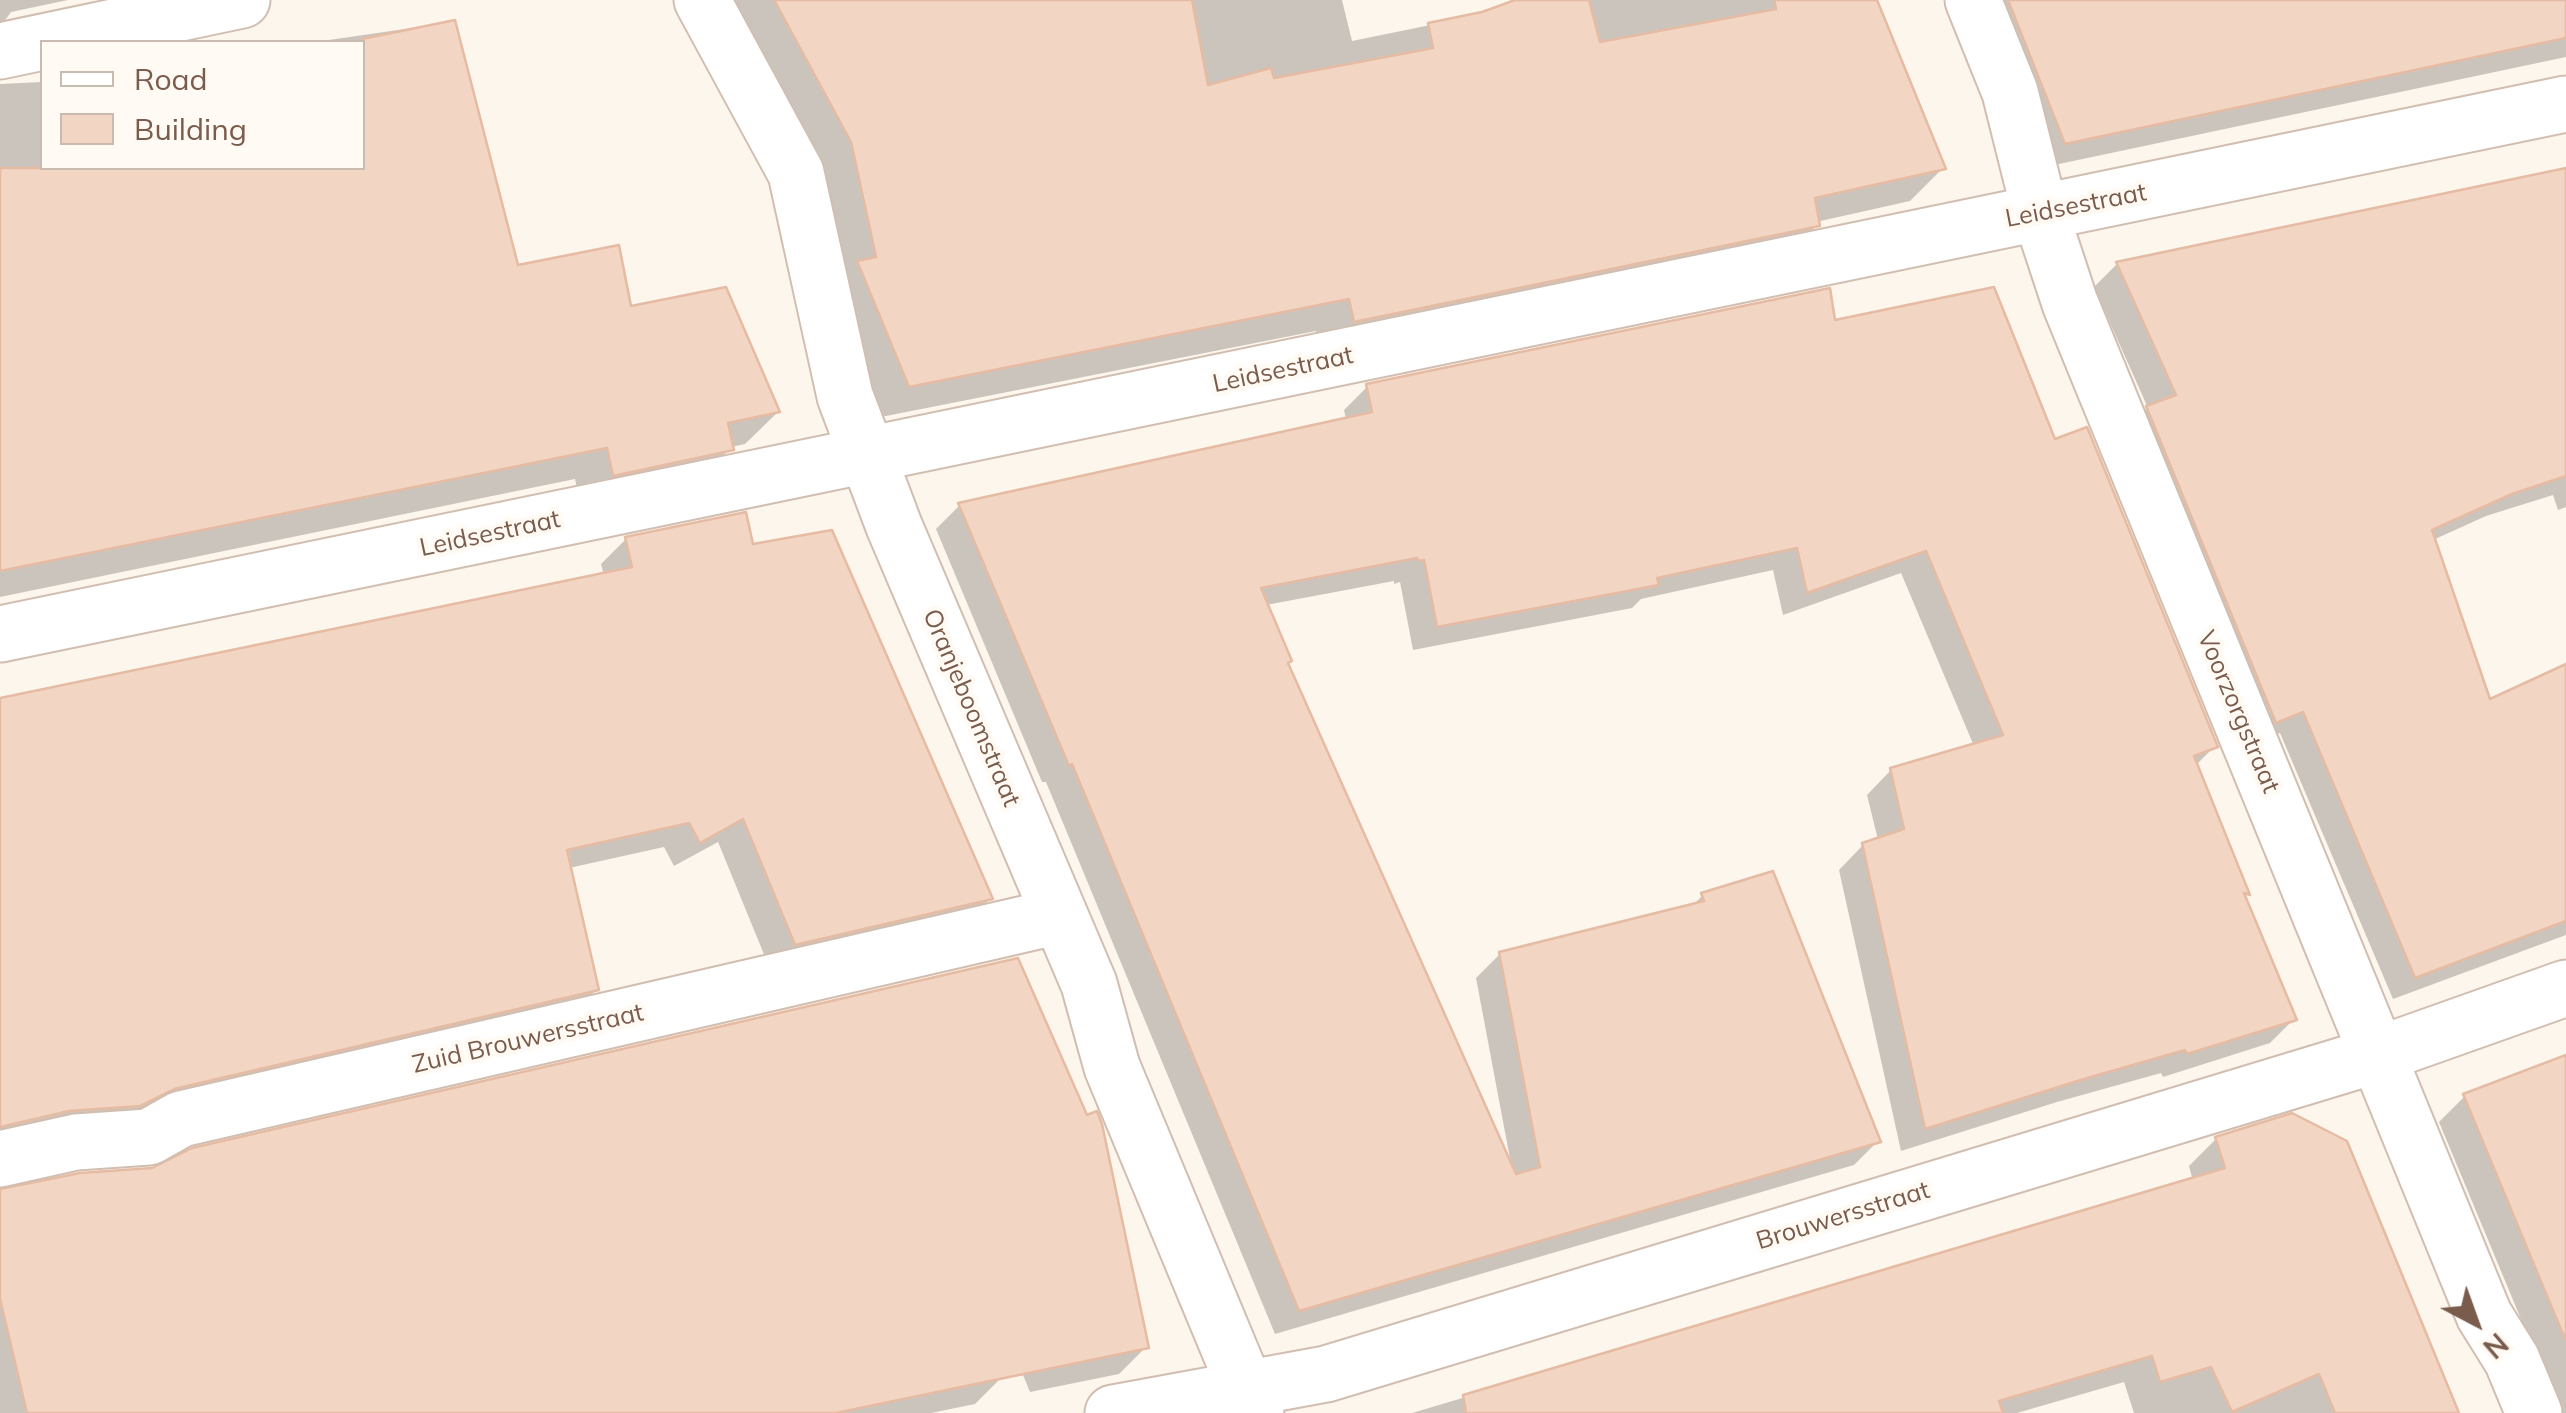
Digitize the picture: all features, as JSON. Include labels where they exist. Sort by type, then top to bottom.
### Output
[{"type":"street","points":[[48,40],[242,0]]},
{"type":"street","name":"Oranjeboomstraat","points":[[702,0],[796,173],[845,396],[1089,984],[1112,1066],[1251,1401]]},
{"type":"street","name":"Voorzorgstraat","points":[[1973,0],[2010,92],[2040,212],[2070,304],[2484,1315],[2512,1360],[2534,1413]]},
{"type":"street","points":[[0,50],[40,42]]},
{"type":"street","name":"Leidsestraat","points":[[0,634],[2566,104]]},
{"type":"street","name":"Zuid Brouwersstraat","points":[[0,1159],[76,1142],[149,1137],[180,1118],[1058,916]]},
{"type":"street","name":"Brouwersstraat","points":[[1112,1413],[1251,1401],[1326,1374],[2380,1054],[2566,988]]},
{"type":"building","points":[[774,0],[1192,0],[1208,85],[1271,68],[1274,78],[1433,48],[1428,23],[1482,12],[1515,0],[1589,0],[1600,42],[1776,9],[1774,0],[1877,0],[1946,169],[1815,198],[1820,226],[1354,322],[1349,299],[909,387],[857,261],[876,257],[851,142]]},
{"type":"building","points":[[2008,0],[2566,0],[2566,38],[2065,144]]},
{"type":"building","points":[[455,20],[518,265],[619,245],[631,306],[726,287],[780,412],[728,423],[734,450],[613,476],[607,448],[0,571],[0,168],[365,170],[362,39]]},
{"type":"building","points":[[2566,168],[2566,476],[2512,494],[2432,530],[2490,699],[2566,664],[2566,921],[2415,978],[2303,712],[2276,723],[2146,406],[2176,395],[2116,262]]},
{"type":"building","points":[[1994,287],[2055,439],[2087,427],[2218,747],[2194,756],[2250,895],[2244,893],[2297,1020],[2187,1054],[2185,1050],[2084,1079],[1925,1129],[1862,843],[1904,829],[1890,768],[2003,735],[1926,551],[1807,593],[1797,548],[1657,578],[1659,585],[1437,627],[1424,560],[1417,558],[1261,588],[1292,661],[1288,663],[1516,1174],[1540,1167],[1499,952],[1704,901],[1701,893],[1773,871],[1881,1142],[1299,1311],[1072,764],[1069,766],[958,503],[1372,412],[1366,384],[1830,288],[1835,320]]},
{"type":"building","points":[[746,512],[753,544],[832,530],[993,899],[795,945],[743,819],[700,843],[689,823],[567,850],[599,990],[174,1089],[140,1106],[69,1111],[0,1127],[0,698],[632,567],[625,537]]},
{"type":"building","points":[[1018,958],[1087,1115],[1097,1111],[1102,1124],[1149,1348],[836,1413],[27,1413],[0,1299],[0,1189],[80,1173],[152,1168],[192,1148]]},
{"type":"building","points":[[2566,1055],[2566,1339],[2565,1339],[2463,1094]]},
{"type":"building","points":[[2292,1113],[2347,1141],[2459,1413],[2335,1413],[2319,1374],[2232,1412],[2211,1367],[2160,1382],[2152,1356],[1999,1401],[2003,1413],[1466,1413],[1463,1395],[2225,1168],[2215,1137]]}]
